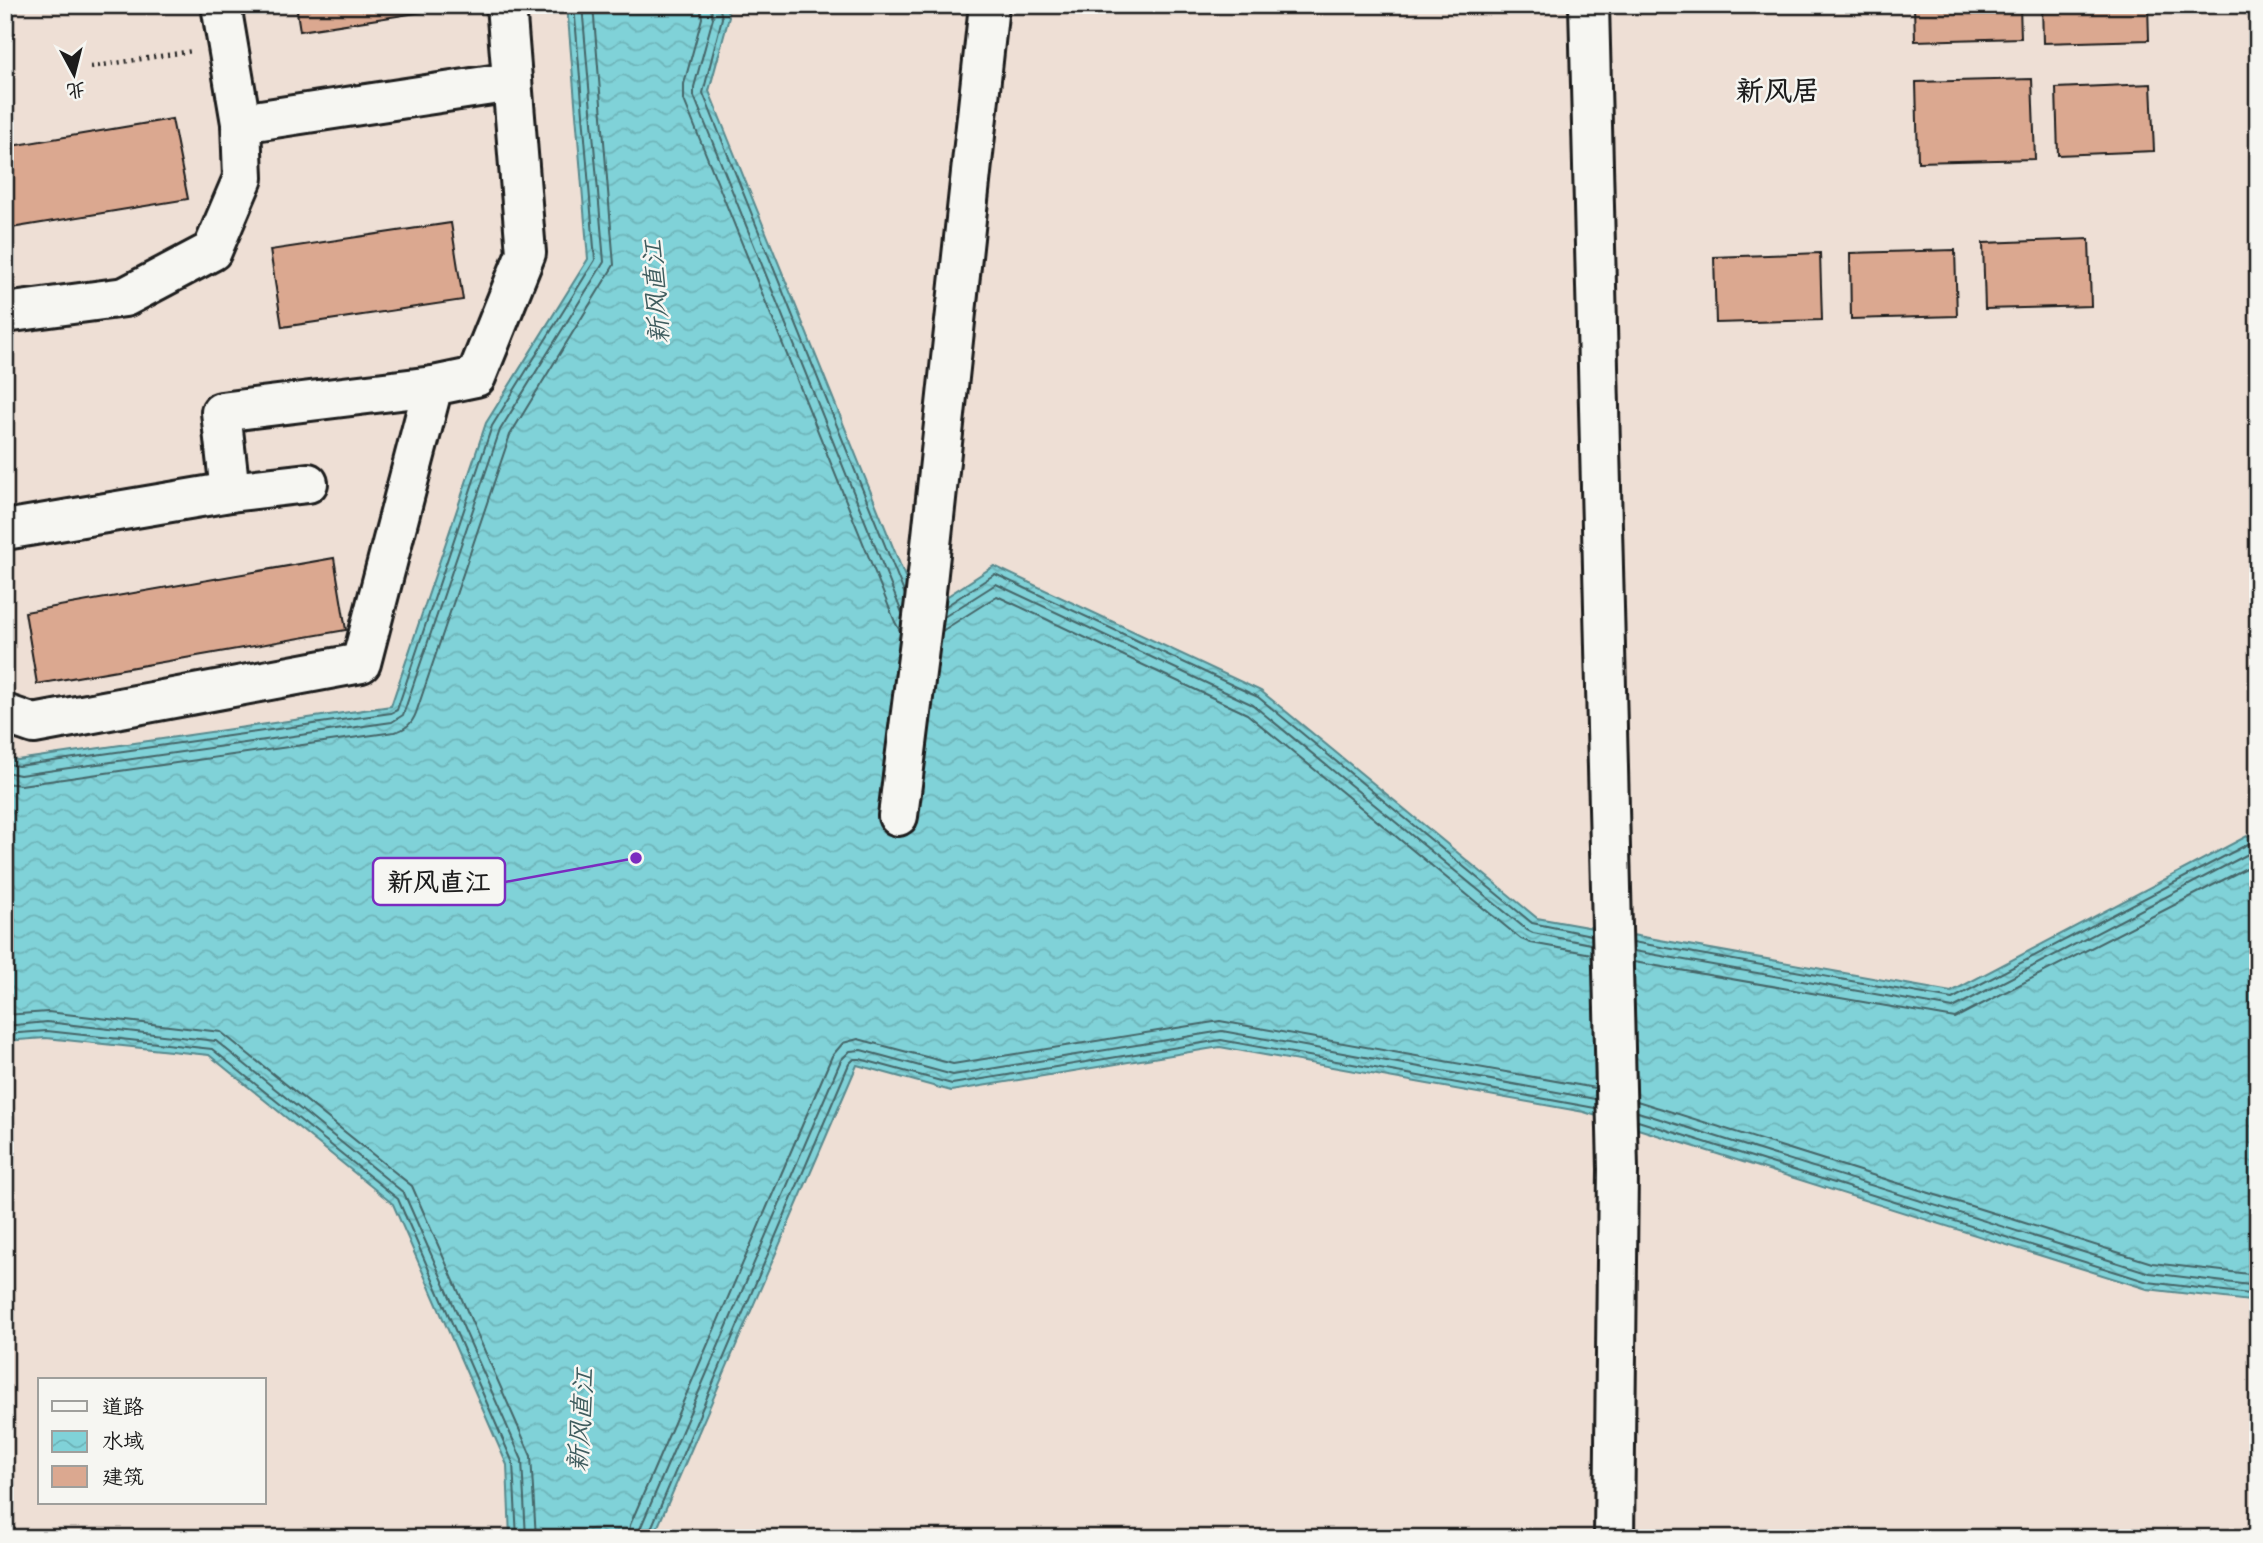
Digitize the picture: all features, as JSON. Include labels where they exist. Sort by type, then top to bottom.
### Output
[{"type":"street","points":[[5,313],[125,297],[212,251],[243,178],[241,122],[221,5]]},
{"type":"street","points":[[230,492],[221,412],[433,387],[476,377],[526,253],[506,5]]},
{"type":"street","points":[[898,816],[925,601],[989,5]]},
{"type":"street","points":[[1589,5],[1618,1169],[1614,1538]]},
{"type":"street","points":[[241,122],[512,82]]},
{"type":"street","points":[[5,714],[34,724],[361,663],[433,387]]},
{"type":"street","points":[[5,530],[230,492],[308,483]]},
{"type":"path","points":[[91,67],[228,46]]},
{"type":"shaded area","points":[[1561,1529],[1562,1538],[1394,1538]]},
{"type":"water","points":[[567,5],[725,5],[729,17],[709,91],[920,614],[994,566],[1261,691],[1537,918],[1951,992],[2249,835],[2258,835],[2258,1302],[2147,1289],[1584,1112],[1220,1047],[951,1091],[857,1065],[653,1538],[510,1538],[507,1465],[393,1204],[209,1055],[46,1038],[5,1041],[5,756],[17,760],[391,706],[486,423],[588,259]]},
{"type":"building","points":[[296,5],[468,5],[300,31]]},
{"type":"building","points":[[1914,5],[2020,5],[2021,38],[1915,41]]},
{"type":"building","points":[[2042,5],[2148,5],[2149,40],[2043,43]]},
{"type":"building","points":[[2032,79],[2035,159],[1918,162],[1916,82]]},
{"type":"building","points":[[2151,84],[2154,151],[2058,155],[2056,88]]},
{"type":"building","points":[[172,119],[188,199],[5,229],[5,147]]},
{"type":"building","points":[[451,223],[463,300],[282,327],[270,250]]},
{"type":"building","points":[[2089,239],[2091,306],[1985,309],[1983,243]]},
{"type":"building","points":[[1955,250],[1957,316],[1851,319],[1850,253]]},
{"type":"building","points":[[1820,253],[1822,320],[1716,323],[1714,257]]},
{"type":"building","points":[[334,558],[346,630],[37,684],[25,612]]},
{"type":"place","name":"新风直江","points":[[636,858]]},
{"type":"district","name":"新风居","points":[[1778,88]]}]
